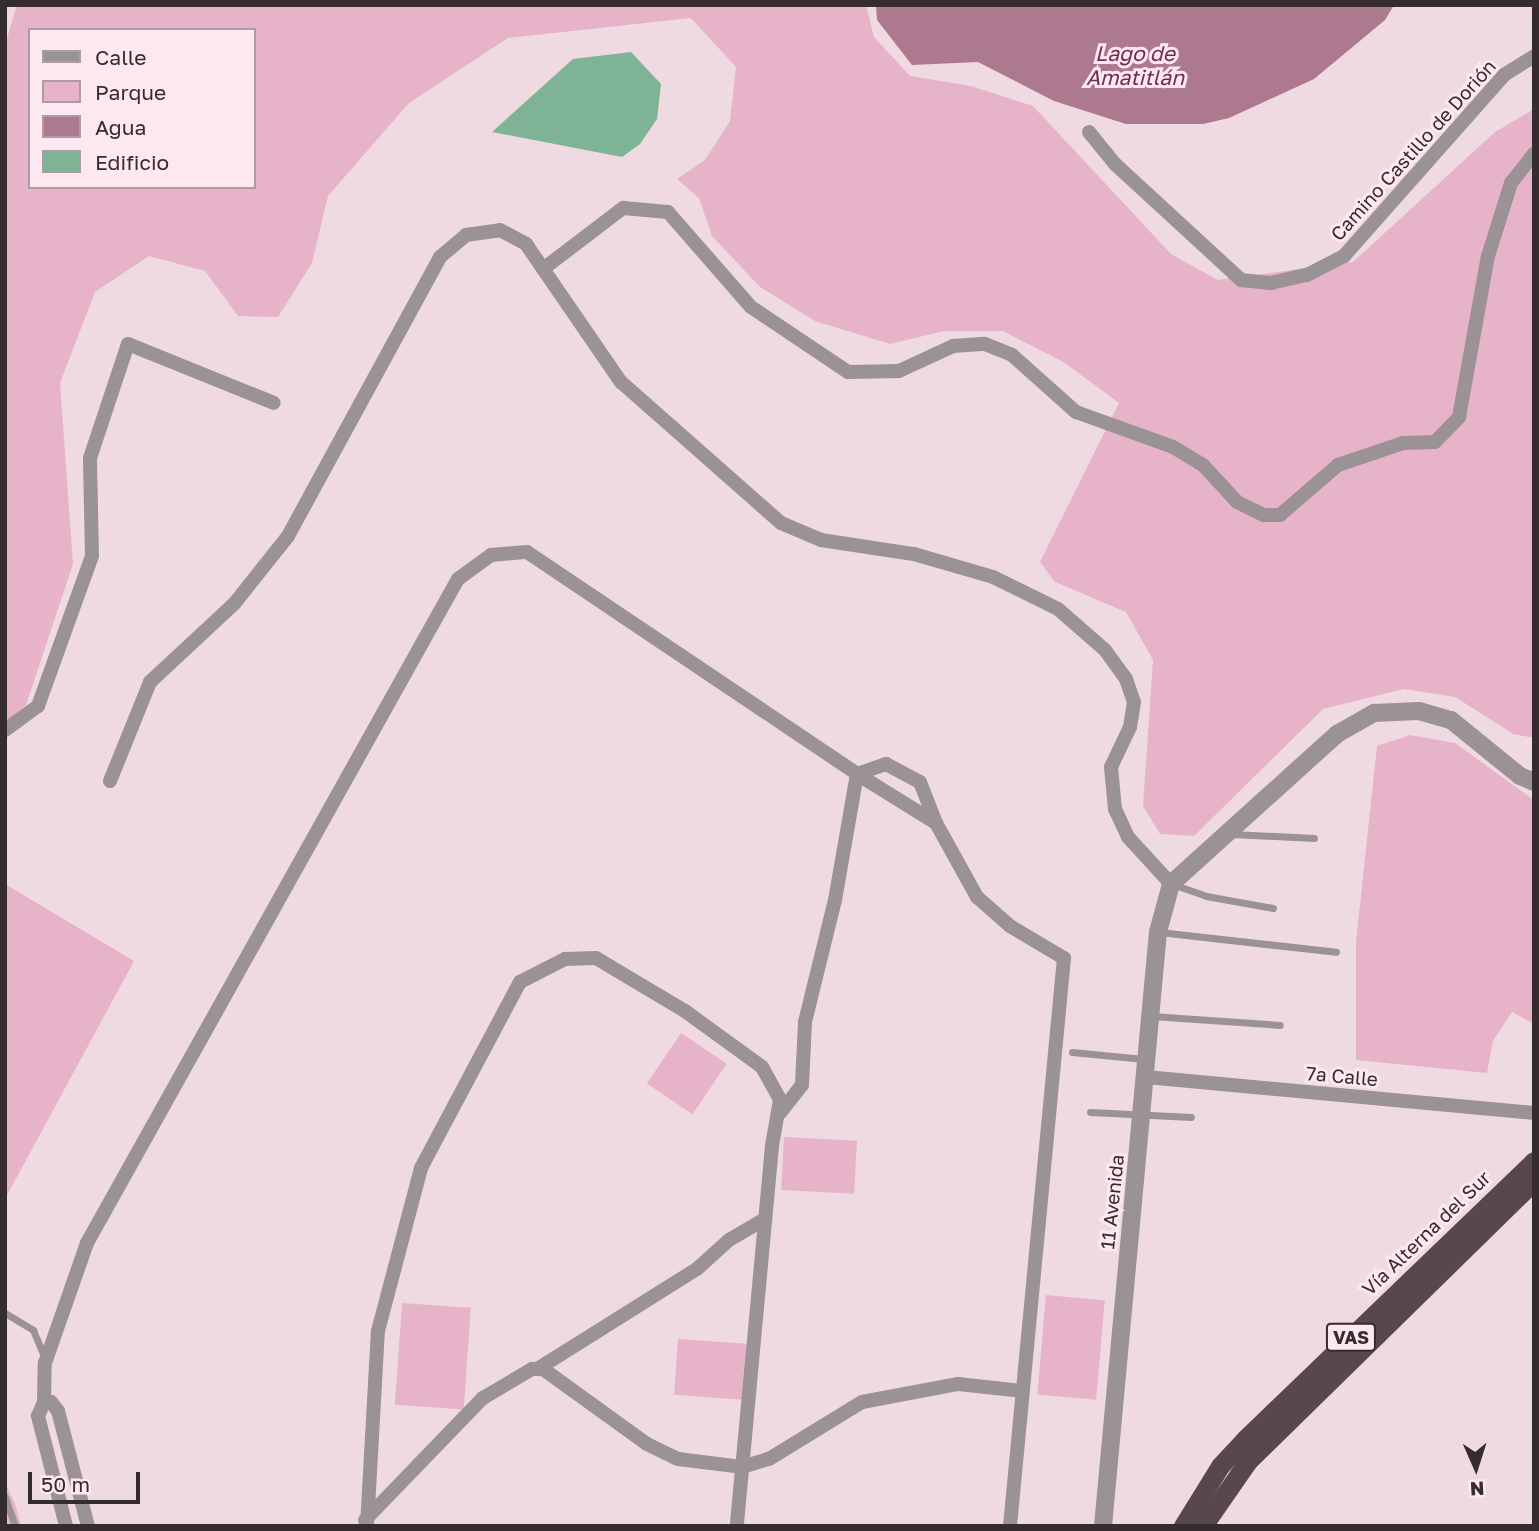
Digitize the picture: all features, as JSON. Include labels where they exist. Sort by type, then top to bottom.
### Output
[{"type":"highway","name":"Vía Alterna del Sur","points":[[1183,1526],[1220,1466],[1245,1439],[1534,1161]]},
{"type":"highway","name":"Vía Alterna del Sur","points":[[1203,1526],[1248,1461],[1534,1181]]},
{"type":"street","name":"Camino Castillo de Dorión","points":[[1088,132],[1115,164],[1241,280],[1271,283],[1307,275],[1344,256],[1504,75],[1534,56]]},
{"type":"street","points":[[543,269],[623,208],[668,212],[751,307],[848,373],[899,371],[953,346],[985,344],[1012,355],[1076,412],[1173,447],[1203,465],[1237,502],[1264,515],[1280,515],[1338,465],[1403,443],[1435,442],[1449,432],[1459,417],[1488,256],[1511,183],[1534,154]]},
{"type":"street","points":[[110,781],[150,682],[234,604],[288,536],[440,257],[466,235],[500,230],[527,244],[621,382],[781,523],[821,540],[914,554],[993,577],[1058,609],[1105,649],[1126,680],[1134,702],[1130,727],[1111,767],[1115,809],[1128,837],[1171,884],[1232,834],[1337,734],[1363,718],[1388,710],[1419,711],[1463,726],[1520,776],[1534,782]]},
{"type":"street","points":[[5,730],[38,706],[92,556],[90,458],[128,344],[274,403]]},
{"type":"street","points":[[66,1526],[38,1416],[44,1402],[45,1363],[87,1243],[458,579],[491,555],[527,552],[857,774],[936,822]]},
{"type":"street","points":[[857,774],[886,764],[910,774],[927,794],[936,822],[978,897],[1010,926],[1064,958],[1010,1526]]},
{"type":"street","points":[[780,1113],[802,1085],[806,1022],[835,900],[857,774]]},
{"type":"street","name":"11 Avenida","points":[[1103,1526],[1158,932],[1171,884]]},
{"type":"street","points":[[365,1523],[379,1331],[421,1168],[520,982],[565,959],[596,958],[685,1011],[762,1067],[774,1083],[780,1113],[765,1219],[737,1526]]},
{"type":"street","name":"7a Calle","points":[[1146,1077],[1534,1112]]},
{"type":"street","points":[[365,1523],[483,1398],[539,1368],[697,1269],[729,1240],[765,1219]]},
{"type":"street","points":[[539,1368],[647,1444],[678,1460],[742,1467],[769,1459],[862,1402],[958,1384],[1022,1391]]},
{"type":"street","points":[[44,1402],[51,1402],[58,1411],[88,1526]]},
{"type":"lane","points":[[1232,834],[1314,838]]},
{"type":"lane","points":[[1171,884],[1206,896],[1273,908]]},
{"type":"lane","points":[[1158,932],[1336,952]]},
{"type":"lane","points":[[1151,1016],[1280,1025]]},
{"type":"lane","points":[[1072,1052],[1148,1059]]},
{"type":"lane","points":[[1090,1112],[1191,1117]]},
{"type":"lane","points":[[5,1313],[33,1329],[41,1341],[45,1363]]},
{"type":"lane","points":[[5,1497],[15,1526]]},
{"type":"green space","points":[[17,5],[866,5],[874,37],[910,76],[971,86],[1033,106],[1171,254],[1218,280],[1353,262],[1495,132],[1534,109],[1534,738],[1513,734],[1455,697],[1404,689],[1323,709],[1194,836],[1160,834],[1143,806],[1153,660],[1126,612],[1055,582],[1040,562],[1119,403],[1065,363],[1003,331],[944,331],[890,344],[815,321],[760,287],[712,236],[699,198],[677,179],[705,160],[730,121],[736,67],[691,18],[508,38],[409,103],[328,196],[312,263],[278,317],[238,316],[205,271],[149,256],[95,292],[60,383],[73,564],[26,705],[5,724],[5,45]]},
{"type":"green space","points":[[1410,735],[1455,743],[1534,800],[1534,1024],[1512,1012],[1493,1041],[1487,1073],[1356,1060],[1356,942],[1377,746]]},
{"type":"green space","points":[[5,884],[134,961],[5,1199]]},
{"type":"green space","points":[[681,1033],[727,1064],[692,1114],[647,1084]]},
{"type":"green space","points":[[784,1137],[857,1141],[854,1194],[781,1190]]},
{"type":"green space","points":[[1046,1295],[1105,1300],[1096,1400],[1037,1395]]},
{"type":"green space","points":[[402,1303],[471,1308],[464,1410],[395,1405]]},
{"type":"green space","points":[[678,1339],[747,1344],[743,1400],[674,1395]]},
{"type":"green space","points":[[5,1482],[15,1504],[21,1526],[5,1526]]},
{"type":"water","name":"Lago de Amatitlán","points":[[876,5],[1394,5],[1385,20],[1314,79],[1229,118],[1203,124],[1126,124],[1054,101],[978,62],[912,65],[877,20]]},
{"type":"building","points":[[631,52],[661,84],[657,119],[640,144],[622,157],[492,132],[573,59]]}]
